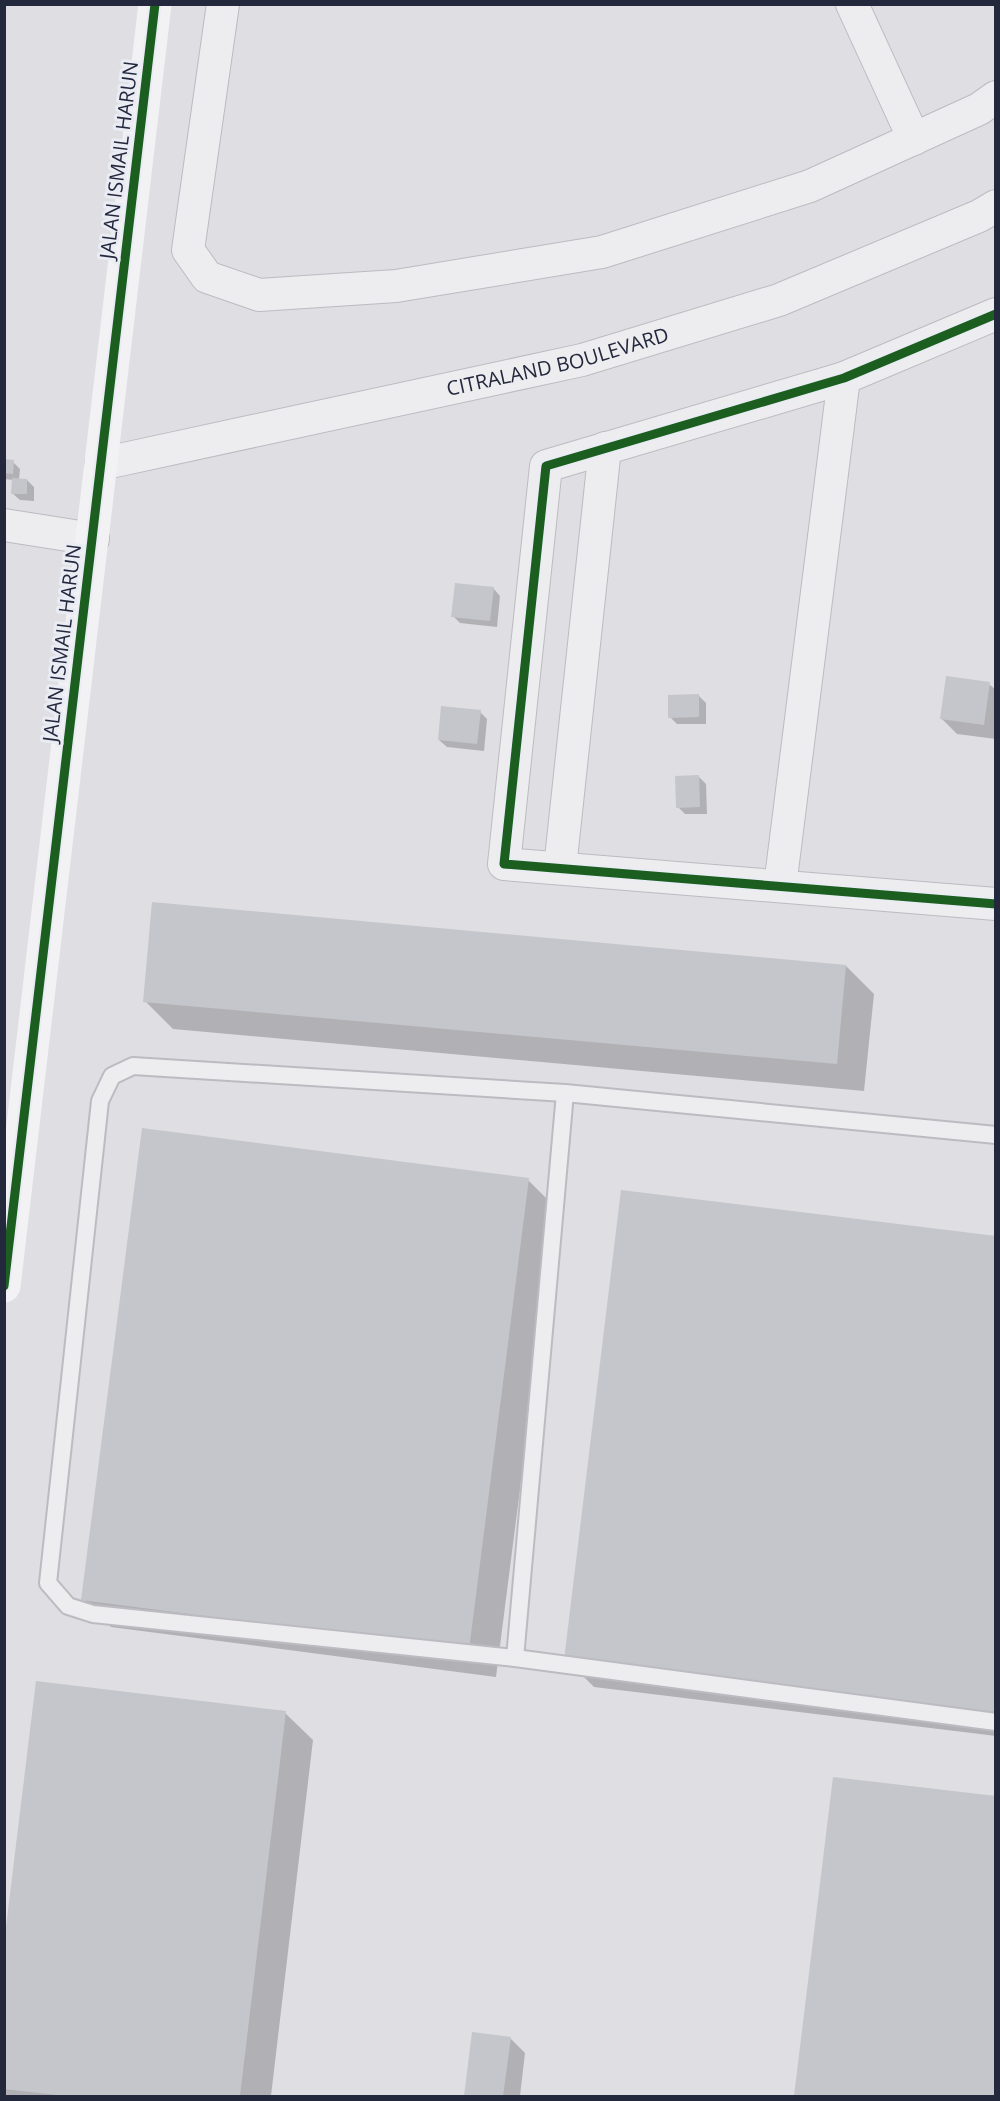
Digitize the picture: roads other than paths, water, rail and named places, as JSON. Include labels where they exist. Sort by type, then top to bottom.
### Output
[{"type":"street","name":"JALAN ISMAIL HARUN","points":[[4,1286],[155,4]]},
{"type":"street","points":[[223,4],[188,250],[207,277],[259,295],[396,286],[602,252],[810,186],[979,109],[996,97]]},
{"type":"street","points":[[852,4],[915,139]]},
{"type":"street","name":"CITRALAND BOULEVARD","points":[[101,464],[582,360],[779,300],[979,216],[996,206]]},
{"type":"street","points":[[996,314],[844,378],[546,466],[504,864],[996,904]]},
{"type":"street","points":[[780,886],[844,378]]},
{"type":"street","points":[[560,868],[605,448]]},
{"type":"street","points":[[4,525],[93,539]]},
{"type":"lane","points":[[996,1135],[565,1093],[133,1066],[112,1076],[100,1101],[48,1583],[68,1606],[93,1614],[515,1658],[996,1722]]},
{"type":"lane","points":[[515,1658],[565,1093]]}]
